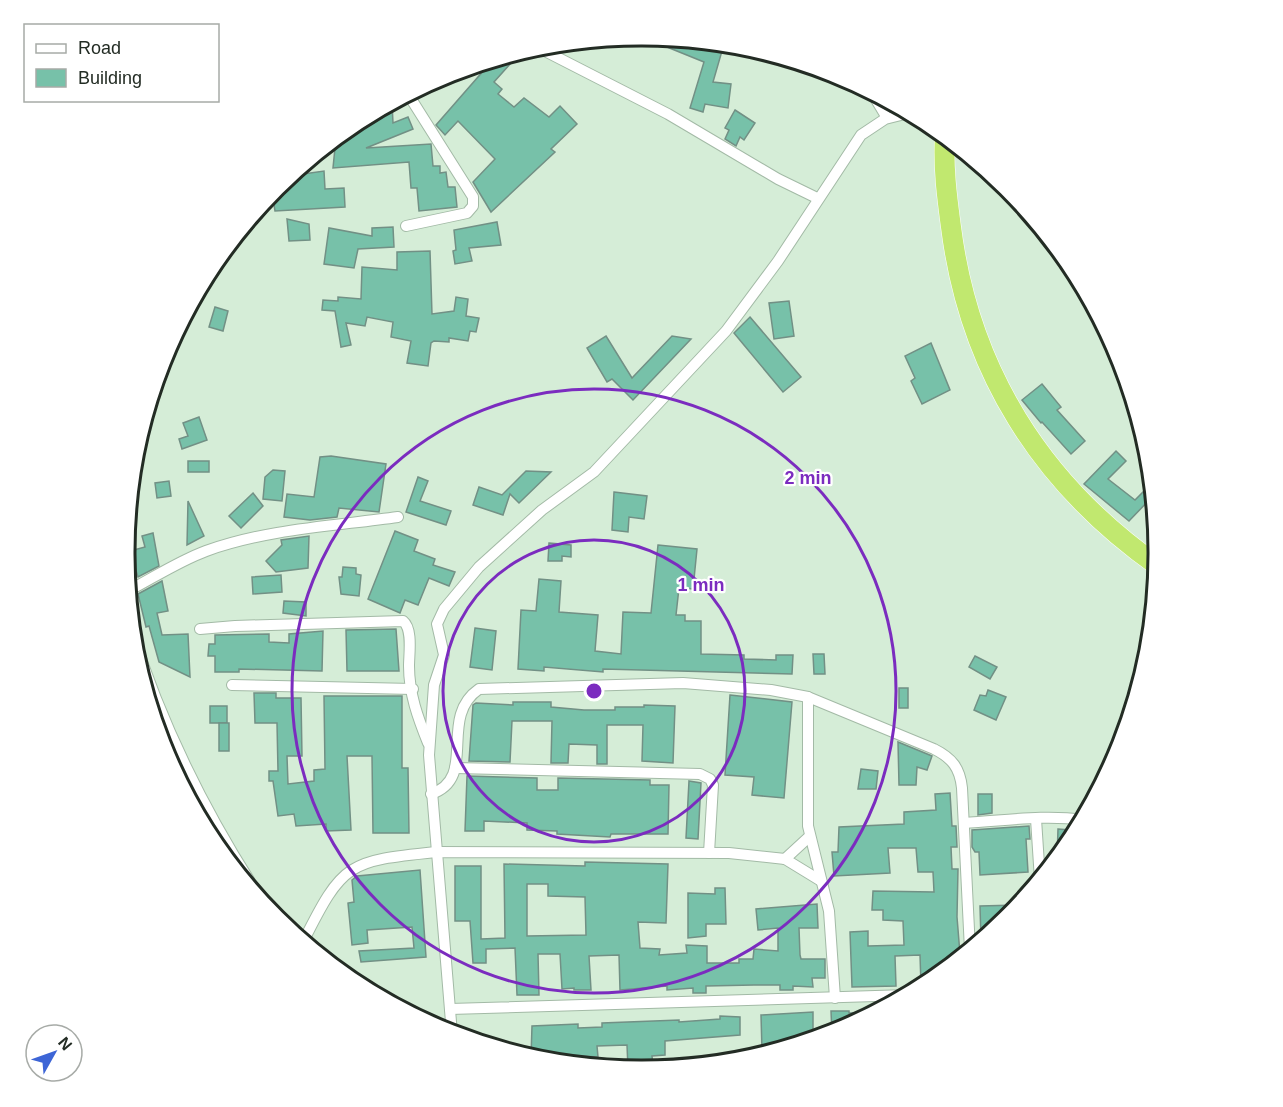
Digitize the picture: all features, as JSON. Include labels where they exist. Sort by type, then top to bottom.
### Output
[{"type":"highway","points":[[945,147],[944,176],[957,273],[969,317],[990,368],[1036,449],[1060,479],[1125,543],[1148,559]]},
{"type":"street","points":[[552,55],[668,114],[817,198]]},
{"type":"street","points":[[406,225],[467,213],[473,206],[473,197],[413,101]]},
{"type":"street","points":[[880,106],[887,118]]},
{"type":"street","points":[[451,1024],[431,794],[430,746],[434,685],[444,655],[437,624],[444,609],[479,567],[542,510],[594,472],[726,331],[778,261],[817,198],[861,135],[887,118],[898,116]]},
{"type":"street","points":[[136,587],[204,552],[255,537],[398,518]]},
{"type":"street","points":[[200,629],[403,621],[408,627],[412,703],[430,746]]},
{"type":"street","points":[[431,794],[449,785],[455,768],[459,714],[467,699],[479,689],[683,683],[771,690],[808,697],[946,755],[957,768],[961,779],[970,940]]},
{"type":"street","points":[[232,685],[413,689]]},
{"type":"street","points":[[808,697],[807,799],[810,836],[829,911],[835,998]]},
{"type":"street","points":[[156,699],[189,771],[239,862]]},
{"type":"street","points":[[455,768],[700,774],[710,779],[713,785],[710,853]]},
{"type":"street","points":[[964,823],[1057,816],[1074,819]]},
{"type":"street","points":[[1036,819],[1039,868]]},
{"type":"street","points":[[785,860],[810,836]]},
{"type":"street","points":[[307,935],[327,894],[350,870],[360,864],[388,857],[436,852],[710,853],[785,860],[821,881]]},
{"type":"street","points":[[450,1009],[890,996]]},
{"type":"building","points":[[668,48],[721,53],[713,82],[731,84],[728,108],[705,104],[703,112],[690,108],[704,62]]},
{"type":"building","points":[[510,64],[494,82],[502,89],[498,94],[514,107],[524,98],[549,117],[560,106],[577,124],[551,149],[555,152],[491,212],[473,182],[495,159],[458,121],[445,135],[436,125],[482,72]]},
{"type":"building","points":[[735,110],[755,123],[744,140],[740,137],[736,146],[725,139],[729,130],[725,128]]},
{"type":"building","points":[[392,112],[393,123],[408,117],[413,129],[366,148],[431,144],[433,166],[440,166],[440,173],[446,172],[448,187],[455,187],[457,207],[419,211],[417,188],[411,188],[409,162],[333,168],[335,150]]},
{"type":"building","points":[[324,171],[325,189],[344,188],[345,207],[275,211],[274,204],[305,174]]},
{"type":"building","points":[[287,219],[309,224],[310,240],[289,241]]},
{"type":"building","points":[[497,222],[501,245],[469,248],[472,261],[455,264],[454,230]]},
{"type":"building","points":[[393,227],[394,247],[358,249],[354,268],[324,264],[329,228],[372,236],[372,228]]},
{"type":"building","points":[[430,251],[432,314],[454,311],[456,297],[468,299],[466,316],[479,318],[476,332],[470,331],[468,341],[449,338],[449,342],[434,341],[431,343],[428,366],[407,363],[411,341],[391,337],[393,322],[367,317],[365,326],[346,323],[351,345],[341,347],[335,311],[322,310],[323,300],[338,301],[338,297],[361,299],[362,267],[397,270],[397,252]]},
{"type":"building","points":[[789,301],[794,336],[774,339],[769,303]]},
{"type":"building","points":[[215,307],[228,311],[223,331],[209,327]]},
{"type":"building","points":[[750,317],[801,377],[783,392],[734,333]]},
{"type":"building","points":[[606,336],[632,378],[672,336],[691,339],[633,400],[612,379],[607,382],[587,348]]},
{"type":"building","points":[[931,343],[950,390],[922,404],[911,381],[915,378],[905,356]]},
{"type":"building","points":[[1042,384],[1061,407],[1057,410],[1085,441],[1071,454],[1022,400]]},
{"type":"building","points":[[199,417],[207,440],[182,449],[179,439],[188,436],[183,423]]},
{"type":"building","points":[[1116,451],[1126,461],[1108,479],[1135,500],[1144,491],[1146,504],[1129,521],[1084,484]]},
{"type":"building","points":[[331,456],[386,464],[379,512],[339,508],[337,517],[310,520],[284,517],[287,494],[314,497],[320,457]]},
{"type":"building","points":[[188,461],[209,461],[209,472],[188,472]]},
{"type":"building","points":[[273,470],[285,471],[282,501],[263,499],[265,477]]},
{"type":"building","points":[[526,471],[551,472],[519,503],[510,494],[503,515],[473,505],[479,487],[502,495]]},
{"type":"building","points":[[418,477],[428,481],[420,501],[451,511],[446,525],[406,512]]},
{"type":"building","points":[[169,481],[171,496],[157,498],[155,483]]},
{"type":"building","points":[[614,492],[647,496],[644,519],[629,517],[628,532],[612,530]]},
{"type":"building","points":[[253,493],[263,506],[241,528],[229,516]]},
{"type":"building","points":[[188,501],[204,536],[187,545]]},
{"type":"building","points":[[395,531],[418,540],[414,551],[435,559],[433,565],[455,572],[449,586],[429,578],[418,605],[405,600],[400,613],[368,599]]},
{"type":"building","points":[[153,533],[159,566],[138,577],[135,550],[145,547],[142,536]]},
{"type":"building","points":[[309,536],[308,568],[276,572],[266,561],[282,545],[281,540]]},
{"type":"building","points":[[549,543],[571,545],[571,557],[562,556],[562,561],[548,561]]},
{"type":"building","points":[[658,545],[697,549],[693,589],[679,588],[676,615],[685,615],[685,621],[701,621],[701,654],[744,655],[744,659],[776,660],[776,655],[793,655],[792,674],[603,669],[603,672],[544,667],[544,671],[518,669],[521,610],[536,611],[539,579],[561,581],[559,612],[598,615],[595,651],[621,654],[623,612],[651,613]]},
{"type":"building","points":[[343,567],[356,568],[356,574],[361,575],[359,596],[341,594],[339,577],[342,577]]},
{"type":"building","points":[[281,575],[282,592],[253,594],[252,577]]},
{"type":"building","points":[[162,581],[168,611],[157,613],[162,635],[188,634],[190,677],[159,662],[149,626],[146,627],[138,594]]},
{"type":"building","points":[[284,601],[306,602],[306,616],[283,613]]},
{"type":"building","points":[[475,628],[496,631],[492,670],[470,667]]},
{"type":"building","points":[[396,629],[399,671],[347,671],[346,630]]},
{"type":"building","points":[[323,631],[322,671],[239,669],[239,672],[215,672],[215,656],[208,656],[209,644],[215,644],[215,635],[269,634],[269,642],[289,643],[289,634]]},
{"type":"building","points":[[813,654],[824,654],[825,674],[814,674]]},
{"type":"building","points":[[975,656],[997,667],[990,679],[969,667]]},
{"type":"building","points":[[899,688],[908,688],[908,708],[899,708]]},
{"type":"building","points":[[988,690],[1006,697],[996,720],[974,710],[980,695],[986,696]]},
{"type":"building","points":[[254,693],[276,693],[276,698],[301,698],[302,756],[287,756],[288,784],[314,781],[314,770],[325,769],[324,696],[402,696],[402,768],[408,768],[409,833],[373,833],[372,756],[347,756],[351,830],[326,831],[326,824],[296,826],[294,814],[278,816],[273,781],[269,781],[269,771],[278,771],[277,723],[255,723]]},
{"type":"building","points":[[730,695],[792,702],[784,798],[752,795],[754,777],[725,775]]},
{"type":"building","points":[[513,702],[551,702],[551,707],[584,710],[615,710],[615,707],[644,707],[644,705],[675,706],[673,763],[642,761],[643,725],[607,725],[607,764],[597,764],[597,745],[569,744],[568,763],[551,763],[552,721],[512,721],[510,762],[469,761],[473,705],[476,703],[513,705]]},
{"type":"building","points":[[210,706],[227,706],[227,723],[210,723]]},
{"type":"building","points":[[219,723],[229,723],[229,751],[219,751]]},
{"type":"building","points":[[898,742],[932,756],[927,770],[917,767],[916,785],[899,785]]},
{"type":"building","points":[[861,769],[878,771],[876,789],[858,789]]},
{"type":"building","points":[[467,776],[537,778],[537,790],[558,790],[558,778],[650,780],[650,785],[669,785],[668,834],[611,834],[610,837],[557,834],[557,831],[527,830],[527,823],[484,821],[484,831],[465,831]]},
{"type":"building","points":[[689,781],[701,783],[698,839],[686,838]]},
{"type":"building","points":[[950,793],[952,826],[956,826],[957,847],[951,847],[952,869],[958,869],[957,917],[960,948],[921,976],[920,955],[895,956],[896,986],[852,987],[850,932],[868,931],[868,946],[904,945],[903,921],[883,920],[883,910],[872,910],[873,891],[934,892],[933,872],[918,872],[916,848],[888,848],[890,873],[834,876],[832,852],[838,852],[839,827],[904,824],[904,812],[936,810],[935,794]]},
{"type":"building","points":[[978,794],[992,794],[992,813],[978,815]]},
{"type":"building","points":[[1029,826],[1030,839],[1026,839],[1028,872],[980,875],[979,852],[975,852],[972,847],[972,830]]},
{"type":"building","points":[[1058,829],[1066,830],[1063,835],[1058,843]]},
{"type":"building","points":[[585,862],[668,864],[666,923],[638,922],[640,948],[660,949],[659,955],[687,953],[686,945],[707,946],[707,963],[739,963],[739,959],[753,959],[754,949],[778,951],[778,928],[758,930],[756,909],[817,904],[818,928],[799,928],[800,955],[801,959],[825,959],[825,978],[812,978],[813,987],[793,986],[793,990],[780,990],[780,985],[754,985],[706,986],[706,993],[693,993],[693,988],[667,990],[667,986],[620,990],[619,955],[589,956],[591,990],[562,989],[560,954],[538,954],[539,995],[517,995],[515,948],[486,949],[486,963],[473,963],[470,921],[455,921],[455,866],[481,866],[481,939],[505,938],[504,864],[585,866]],"holes":[[[527,884],[548,884],[548,896],[585,897],[586,935],[527,936]]]},
{"type":"building","points":[[420,870],[426,957],[361,962],[359,951],[414,948],[412,927],[367,930],[368,943],[352,945],[348,903],[354,902],[352,880],[357,876]]},
{"type":"building","points":[[715,888],[725,888],[726,924],[706,924],[706,936],[688,938],[688,893],[715,894]]},
{"type":"building","points":[[1006,905],[981,930],[980,906]]},
{"type":"building","points":[[831,1011],[855,1013],[836,1022],[832,1024]]},
{"type":"building","points":[[813,1012],[813,1031],[762,1046],[761,1015]]},
{"type":"building","points":[[720,1016],[740,1017],[740,1035],[665,1041],[665,1055],[652,1056],[652,1060],[628,1060],[627,1045],[597,1046],[598,1057],[573,1056],[531,1048],[532,1026],[578,1024],[578,1028],[602,1027],[602,1023],[720,1019]]}]
